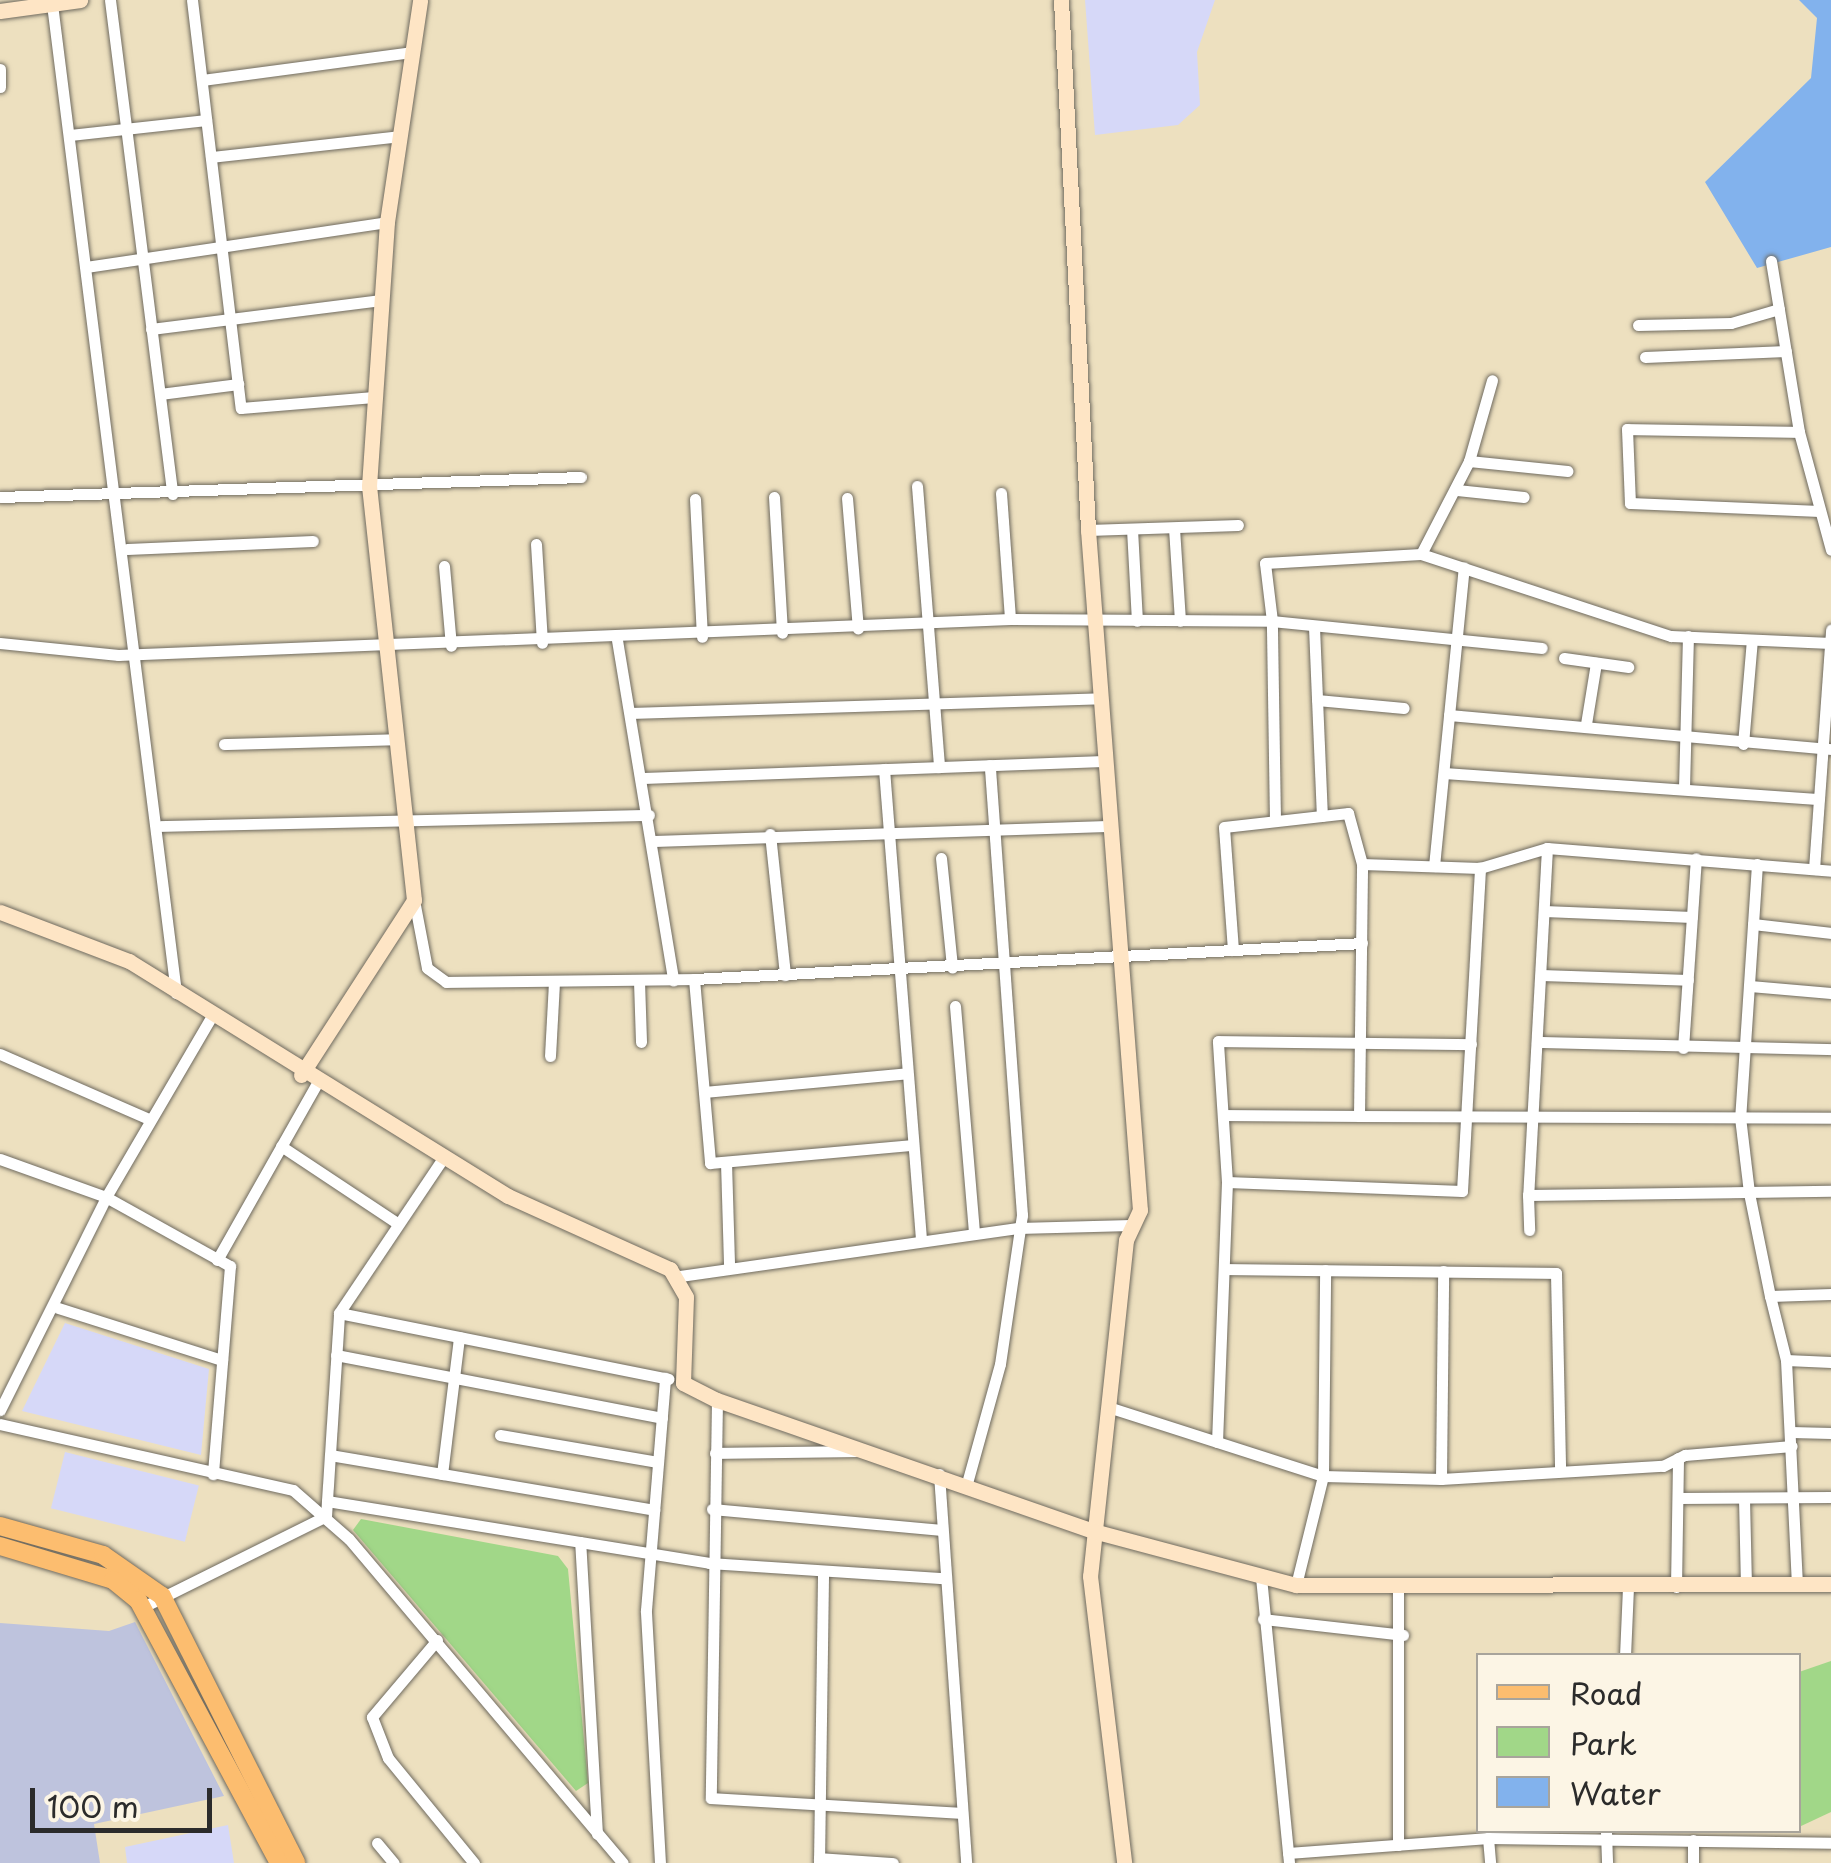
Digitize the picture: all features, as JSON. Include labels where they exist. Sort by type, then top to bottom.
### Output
[{"type":"main road","points":[[0,1526],[103,1555],[162,1596],[296,1863]]},
{"type":"main road","points":[[0,1546],[113,1580],[144,1607],[279,1863]]},
{"type":"street","points":[[0,11],[80,0]]},
{"type":"street","points":[[110,0],[172,494]]},
{"type":"street","points":[[192,0],[241,408],[374,397]]},
{"type":"street","points":[[420,0],[387,222],[369,486],[414,900],[435,978],[673,980],[1362,944]]},
{"type":"street","points":[[1061,0],[1088,530],[1098,621],[1116,956],[1140,1210],[1132,1225],[1093,1532],[1124,1863]]},
{"type":"street","points":[[52,4],[161,826],[176,993]]},
{"type":"street","points":[[202,80],[412,52]]},
{"type":"street","points":[[0,69],[0,87]]},
{"type":"street","points":[[70,135],[206,120]]},
{"type":"street","points":[[211,156],[400,136]]},
{"type":"street","points":[[86,267],[387,222]]},
{"type":"street","points":[[1772,261],[1799,432],[1831,550]]},
{"type":"street","points":[[152,329],[380,300]]},
{"type":"street","points":[[1638,325],[1730,323],[1779,309]]},
{"type":"street","points":[[1645,356],[1786,351]]},
{"type":"street","points":[[1421,554],[1470,462],[1492,380]]},
{"type":"street","points":[[160,394],[238,384]]},
{"type":"street","points":[[1799,432],[1627,429],[1630,503],[1820,511]]},
{"type":"street","points":[[1470,462],[1567,471]]},
{"type":"street","points":[[0,498],[118,497],[581,477]]},
{"type":"street","points":[[917,486],[938,767]]},
{"type":"street","points":[[1457,490],[1524,497]]},
{"type":"street","points":[[1002,493],[1010,619]]},
{"type":"street","points":[[774,497],[782,633]]},
{"type":"street","points":[[847,498],[858,629]]},
{"type":"street","points":[[695,500],[702,638]]},
{"type":"street","points":[[1088,530],[1238,525]]},
{"type":"street","points":[[1132,528],[1137,621]]},
{"type":"street","points":[[1174,528],[1180,621]]},
{"type":"street","points":[[126,549],[313,541]]},
{"type":"street","points":[[536,544],[542,643]]},
{"type":"street","points":[[1276,821],[1272,621],[1265,562],[1421,554],[1688,636],[1830,643]]},
{"type":"street","points":[[444,566],[451,646]]},
{"type":"street","points":[[1434,866],[1464,568]]},
{"type":"street","points":[[0,644],[139,654],[388,648],[702,638],[1010,619],[1272,621],[1542,648]]},
{"type":"street","points":[[1314,627],[1322,816]]},
{"type":"street","points":[[1814,869],[1831,630]]},
{"type":"street","points":[[1684,788],[1688,636]]},
{"type":"street","points":[[616,640],[673,980]]},
{"type":"street","points":[[1743,744],[1752,640]]},
{"type":"street","points":[[1564,658],[1628,667]]},
{"type":"street","points":[[1586,724],[1596,662]]},
{"type":"street","points":[[630,713],[1102,698]]},
{"type":"street","points":[[1317,700],[1404,708]]},
{"type":"street","points":[[1450,715],[1586,724],[1743,744],[1824,748]]},
{"type":"street","points":[[224,744],[398,739]]},
{"type":"street","points":[[642,778],[1105,760]]},
{"type":"street","points":[[967,1483],[1000,1364],[1018,1228],[1010,963],[990,765]]},
{"type":"street","points":[[884,769],[920,1240]]},
{"type":"street","points":[[1444,772],[1816,799]]},
{"type":"street","points":[[1233,950],[1224,827],[1348,813],[1362,864],[1359,1116]]},
{"type":"street","points":[[161,826],[648,815]]},
{"type":"street","points":[[652,841],[888,828],[1109,826]]},
{"type":"street","points":[[770,834],[785,975]]},
{"type":"street","points":[[1362,864],[1480,868],[1547,848],[1831,871]]},
{"type":"street","points":[[1529,1230],[1547,848]]},
{"type":"street","points":[[941,858],[952,967]]},
{"type":"street","points":[[1683,1048],[1696,858]]},
{"type":"street","points":[[1757,864],[1740,1117],[1749,1193],[1786,1360],[1797,1584]]},
{"type":"street","points":[[1227,1182],[1462,1192],[1480,868]]},
{"type":"street","points":[[217,1260],[281,1146],[309,1080],[414,900]]},
{"type":"street","points":[[1544,911],[1692,916]]},
{"type":"street","points":[[0,912],[129,961],[309,1080],[444,1158],[680,1276],[729,1265],[1018,1228],[1132,1225]]},
{"type":"street","points":[[1754,924],[1831,933]]},
{"type":"street","points":[[1540,974],[1688,980]]},
{"type":"street","points":[[694,979],[709,1160],[726,1162],[913,1145]]},
{"type":"street","points":[[639,981],[641,1042]]},
{"type":"street","points":[[550,1056],[554,982]]},
{"type":"street","points":[[1750,986],[1831,993]]},
{"type":"street","points":[[956,1006],[974,1234]]},
{"type":"street","points":[[0,1410],[58,1308],[106,1196],[211,1017]]},
{"type":"street","points":[[1217,1442],[1227,1182],[1218,1041],[1471,1044]]},
{"type":"street","points":[[1537,1042],[1745,1051],[1831,1049]]},
{"type":"street","points":[[0,1054],[148,1119]]},
{"type":"street","points":[[704,1092],[908,1073]]},
{"type":"street","points":[[1223,1115],[1831,1118]]},
{"type":"street","points":[[281,1146],[397,1223]]},
{"type":"street","points":[[326,1516],[339,1313],[444,1158]]},
{"type":"street","points":[[0,1159],[106,1196],[230,1266],[213,1474]]},
{"type":"street","points":[[726,1162],[729,1265]]},
{"type":"street","points":[[1528,1195],[1831,1191]]},
{"type":"street","points":[[1226,1269],[1556,1273],[1560,1469]]},
{"type":"street","points":[[1296,1585],[1323,1476],[1325,1270]]},
{"type":"street","points":[[1441,1479],[1443,1271]]},
{"type":"street","points":[[680,1276],[683,1383]]},
{"type":"street","points":[[1770,1296],[1831,1294]]},
{"type":"street","points":[[58,1308],[222,1360]]},
{"type":"street","points":[[339,1313],[683,1383],[718,1400],[967,1483],[1093,1532],[1296,1585],[1628,1588],[1831,1584]]},
{"type":"street","points":[[442,1474],[459,1337]]},
{"type":"street","points":[[336,1355],[662,1418]]},
{"type":"street","points":[[1786,1360],[1831,1362]]},
{"type":"street","points":[[660,1863],[646,1610],[665,1378]]},
{"type":"street","points":[[718,1400],[710,1564],[711,1798],[962,1813]]},
{"type":"street","points":[[1108,1408],[1323,1476],[1441,1479],[1792,1446]]},
{"type":"street","points":[[0,1424],[292,1490],[326,1516],[623,1863]]},
{"type":"street","points":[[1791,1432],[1831,1433]]},
{"type":"street","points":[[500,1434],[658,1462]]},
{"type":"street","points":[[715,1453],[864,1450]]},
{"type":"street","points":[[330,1454],[654,1510]]},
{"type":"street","points":[[1676,1586],[1678,1458]]},
{"type":"street","points":[[939,1474],[966,1863]]},
{"type":"street","points":[[1678,1498],[1831,1498]]},
{"type":"street","points":[[1744,1498],[1746,1585]]},
{"type":"street","points":[[327,1501],[710,1564],[944,1578]]},
{"type":"street","points":[[712,1509],[942,1530]]},
{"type":"street","points":[[144,1607],[326,1516]]},
{"type":"street","points":[[580,1542],[598,1834]]},
{"type":"street","points":[[823,1571],[819,1860],[894,1863]]},
{"type":"street","points":[[1260,1577],[1288,1858],[1398,1845],[1606,1833],[1693,1840],[1831,1843]]},
{"type":"street","points":[[1398,1586],[1402,1635],[1398,1845]]},
{"type":"street","points":[[1624,1653],[1628,1588]]},
{"type":"street","points":[[1263,1619],[1402,1635]]},
{"type":"street","points":[[436,1640],[372,1717],[388,1758],[474,1863]]},
{"type":"street","points":[[1606,1833],[1607,1863]]},
{"type":"street","points":[[1488,1838],[1490,1863]]},
{"type":"street","points":[[1693,1840],[1693,1863]]},
{"type":"street","points":[[376,1842],[394,1863]]},
{"type":"shaded area","points":[[1085,0],[1215,0],[1197,52],[1200,105],[1178,125],[1095,135]]},
{"type":"shaded area","points":[[65,1323],[209,1369],[201,1455],[22,1411]]},
{"type":"shaded area","points":[[65,1452],[199,1485],[185,1542],[51,1508]]},
{"type":"shaded area","points":[[135,1622],[224,1796],[94,1824],[100,1863],[0,1863],[0,1623],[109,1631]]},
{"type":"shaded area","points":[[228,1825],[234,1863],[127,1863],[125,1847]]},
{"type":"green space","points":[[361,1519],[558,1556],[568,1569],[588,1783],[576,1791],[353,1530]]},
{"type":"green space","points":[[1831,1661],[1831,1812],[1801,1826],[1801,1671]]},
{"type":"water","points":[[1799,0],[1831,0],[1831,247],[1757,268],[1705,182],[1811,78],[1817,18]]}]
